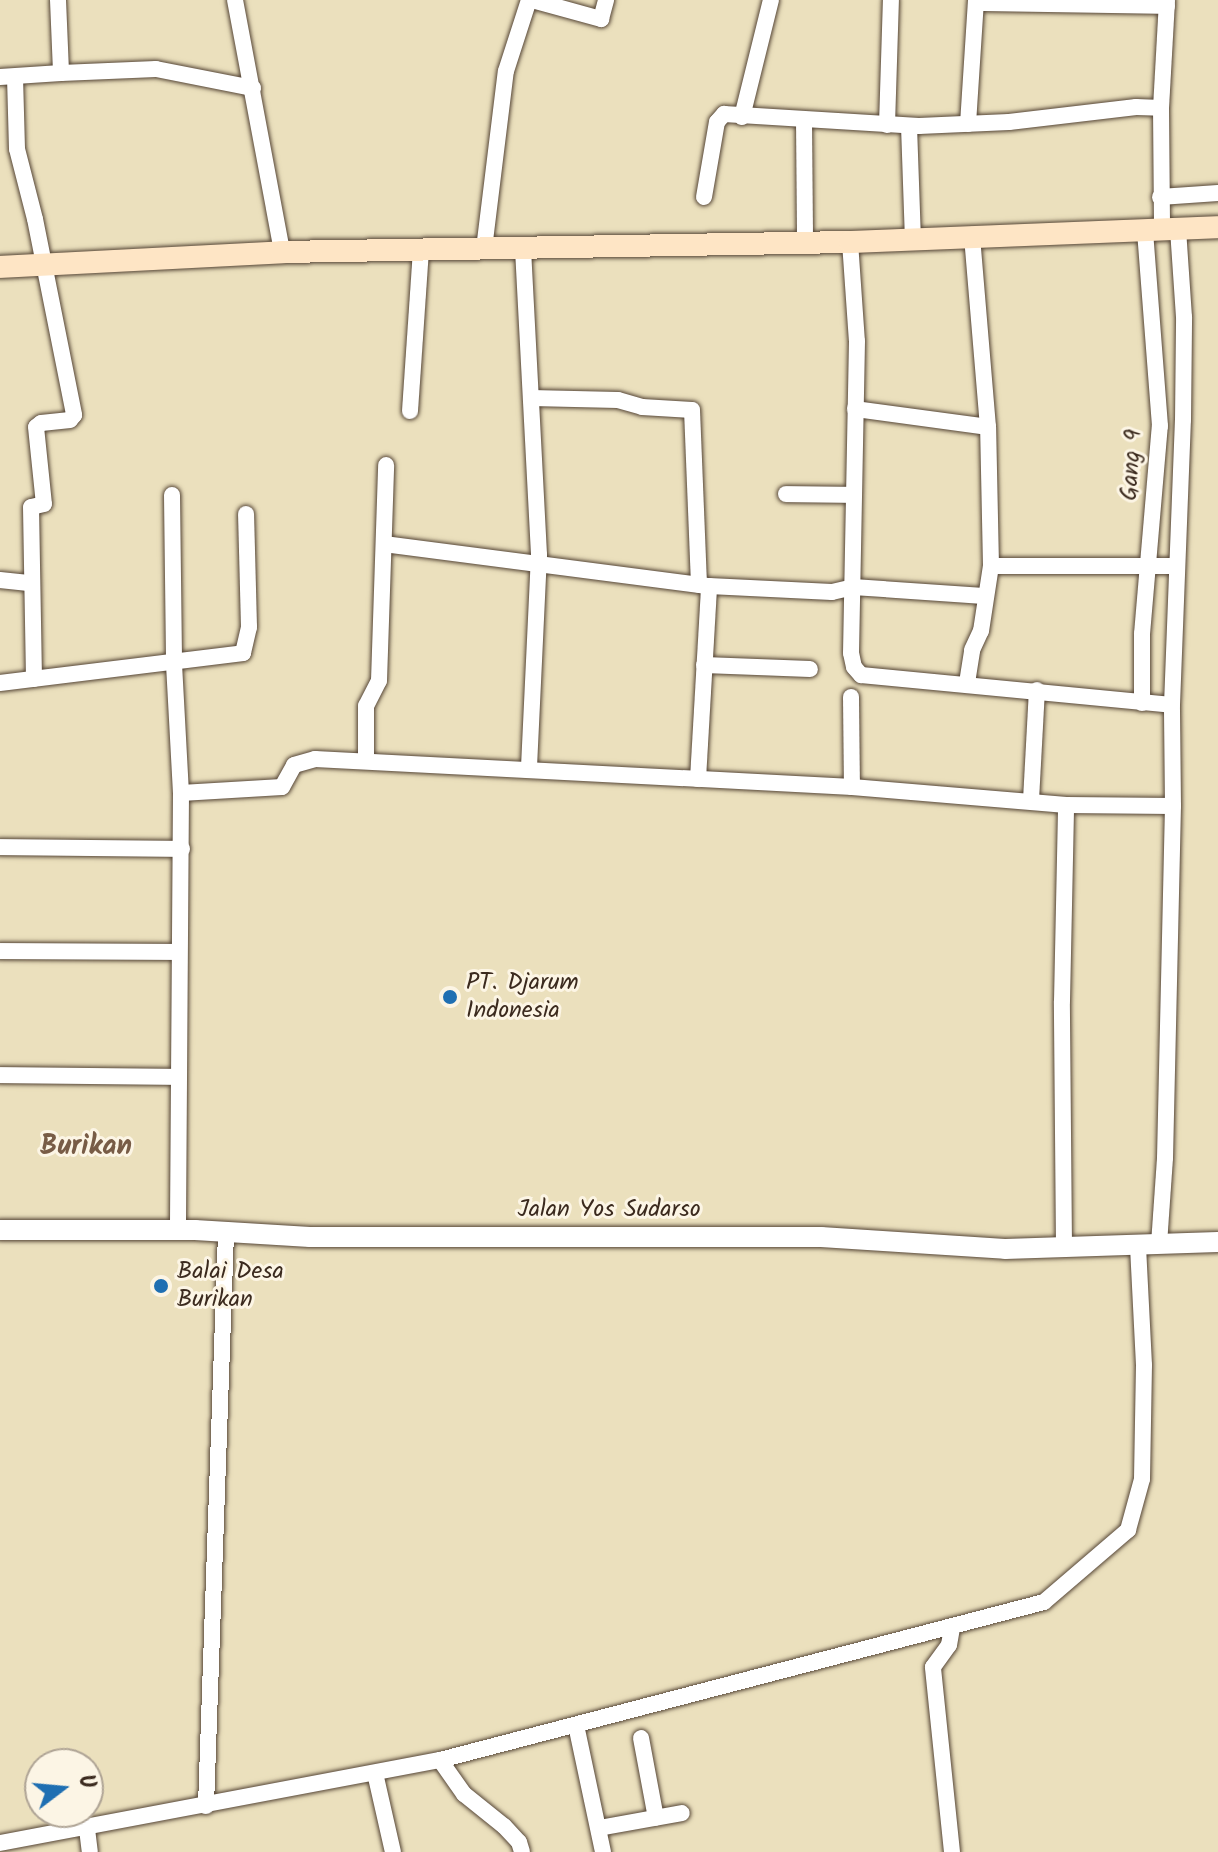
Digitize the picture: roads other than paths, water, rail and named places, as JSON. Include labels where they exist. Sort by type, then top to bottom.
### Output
[{"type":"main road","points":[[0,267],[282,252],[850,242],[1218,227]]},
{"type":"street","points":[[58,0],[61,73]]},
{"type":"street","points":[[235,0],[282,252]]},
{"type":"street","points":[[484,249],[506,71],[531,0],[601,19],[606,0]]},
{"type":"street","points":[[742,117],[771,0]]},
{"type":"street","points":[[887,125],[891,0]]},
{"type":"street","points":[[0,1843],[440,1760],[952,1628],[1044,1602],[1128,1530],[1142,1479],[1149,1244],[1165,1158],[1173,806],[1172,705],[1184,317],[1161,230],[1161,108],[1167,3],[976,1],[968,124]]},
{"type":"street","points":[[34,679],[31,507],[44,504],[36,427],[41,423],[70,420],[74,415],[17,149],[7,77],[156,69],[253,88]]},
{"type":"street","points":[[704,197],[717,122],[724,114],[909,126],[968,124],[1136,107],[1161,108]]},
{"type":"street","points":[[804,120],[805,243]]},
{"type":"street","points":[[909,126],[913,239]]},
{"type":"street","points":[[1160,197],[1218,193]]},
{"type":"street","name":"Gang 9","points":[[1142,703],[1142,634],[1160,426],[1161,230]]},
{"type":"street","points":[[967,683],[972,650],[981,631],[991,566],[988,427],[972,235]]},
{"type":"street","points":[[850,242],[857,341],[851,653],[854,667],[861,675],[1172,705]]},
{"type":"street","points":[[523,249],[538,563],[529,769]]},
{"type":"street","points":[[410,411],[421,250]]},
{"type":"street","points":[[531,398],[618,400],[642,407],[692,410],[704,586],[704,665],[698,779]]},
{"type":"street","points":[[855,409],[988,427]]},
{"type":"street","points":[[366,761],[366,706],[379,681],[386,465]]},
{"type":"street","points":[[786,494],[854,495]]},
{"type":"street","points":[[172,495],[174,664],[182,849],[178,952],[178,1230]]},
{"type":"street","points":[[0,683],[237,656],[246,648],[246,514]]},
{"type":"street","points":[[384,544],[704,586],[832,592],[853,587],[984,596]]},
{"type":"street","points":[[991,566],[1177,566]]},
{"type":"street","points":[[0,580],[31,583]]},
{"type":"street","points":[[704,665],[810,669]]},
{"type":"street","points":[[1031,800],[1037,690]]},
{"type":"street","points":[[851,697],[852,787]]},
{"type":"street","points":[[181,793],[282,787],[294,765],[302,761],[366,761],[852,787],[1066,805],[1173,806]]},
{"type":"street","points":[[1064,1247],[1062,1001],[1066,805]]},
{"type":"street","points":[[0,847],[182,849]]},
{"type":"street","points":[[0,951],[178,952]]},
{"type":"street","points":[[0,1075],[179,1077]]},
{"type":"street","name":"Jalan Yos Sudarso","points":[[0,1230],[178,1230],[310,1237],[821,1237],[1005,1249],[1218,1242]]},
{"type":"street","points":[[206,1806],[226,1232]]},
{"type":"street","points":[[952,1628],[949,1645],[933,1667],[952,1852]]},
{"type":"street","points":[[576,1725],[603,1852]]},
{"type":"street","points":[[641,1738],[656,1818]]},
{"type":"street","points":[[440,1760],[464,1794],[504,1826],[519,1842],[522,1852]]},
{"type":"street","points":[[375,1773],[393,1852]]},
{"type":"street","points":[[599,1828],[682,1813]]},
{"type":"street","points":[[87,1829],[90,1852]]},
{"type":"place","name":"PT. Djarum Indonesia","points":[[450,997]]},
{"type":"place","name":"Balai Desa Burikan","points":[[161,1286]]},
{"type":"district","name":"Burikan","points":[[86,1147]]}]
